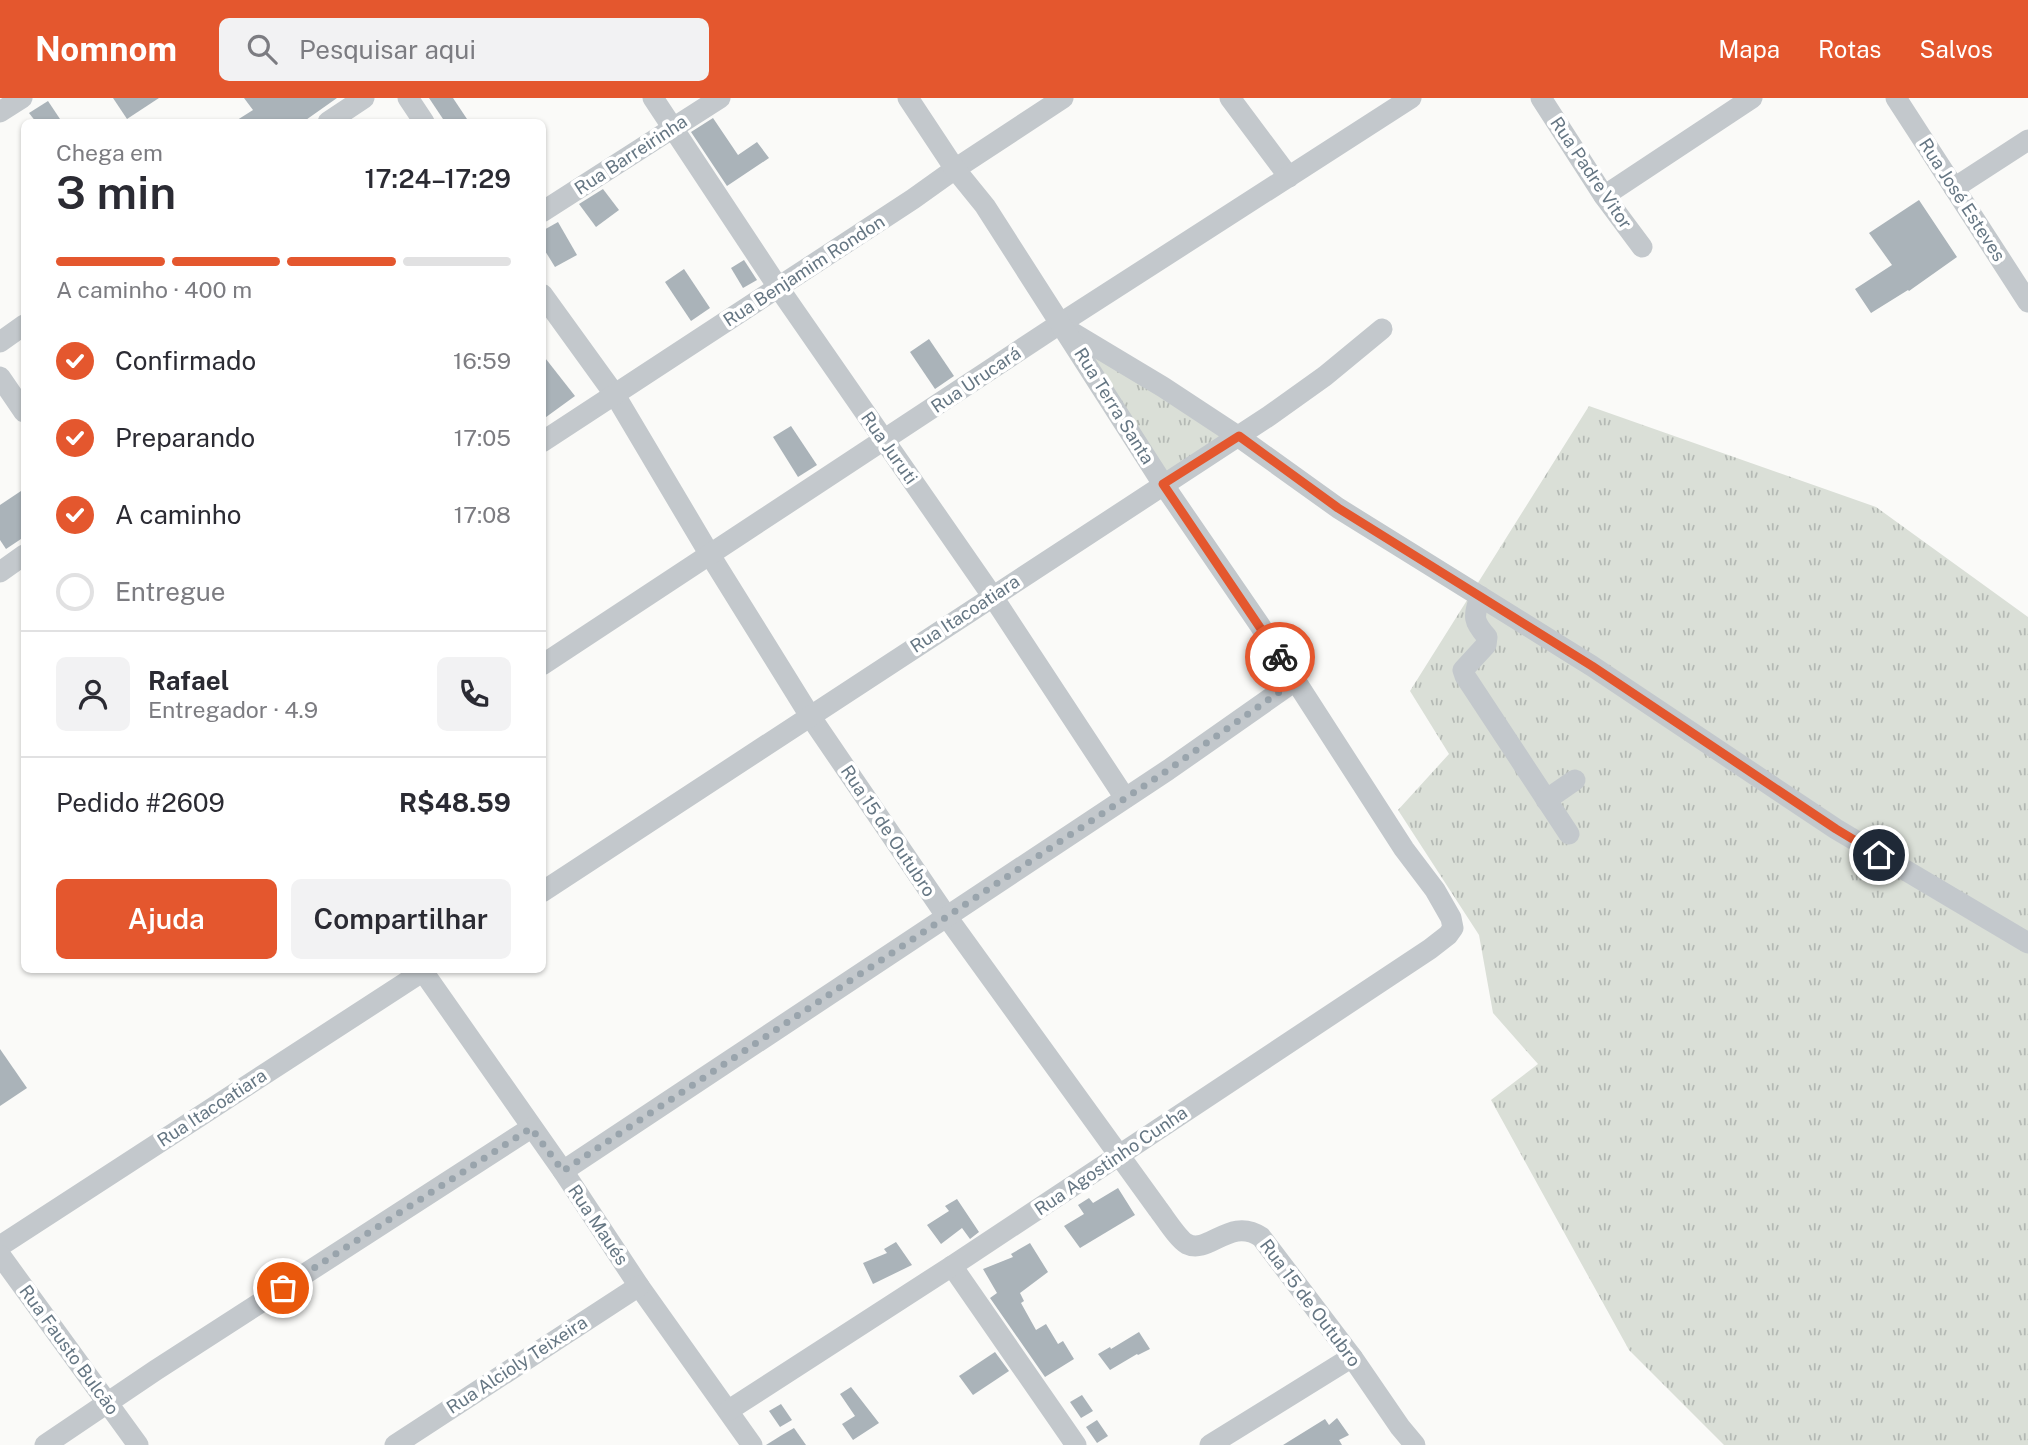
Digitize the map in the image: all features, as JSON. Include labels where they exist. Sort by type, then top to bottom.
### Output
[{"type":"street","points":[[0,112],[22,98]]},
{"type":"street","points":[[333,119],[365,98]]},
{"type":"street","points":[[408,98],[422,119]]},
{"type":"street","name":"Rua Juruti","points":[[653,98],[778,288],[993,597],[1125,798]]},
{"type":"street","name":"Rua Barreirinha","points":[[546,209],[720,98]]},
{"type":"street","name":"Rua Terra Santa","points":[[908,98],[955,169],[985,206],[1163,484],[1259,624],[1404,849],[1435,890]]},
{"type":"street","name":"Rua Benjamim Rondon","points":[[546,439],[1063,98]]},
{"type":"street","points":[[1230,98],[1289,177]]},
{"type":"street","name":"Rua Urucará","points":[[546,662],[1411,98]]},
{"type":"street","name":"Rua Padre Vitor","points":[[1541,98],[1604,196],[1642,247]]},
{"type":"street","points":[[1604,196],[1752,98]]},
{"type":"street","name":"Rua José Esteves","points":[[1896,98],[2028,302]]},
{"type":"street","points":[[1954,188],[2028,140]]},
{"type":"street","name":"Rua 15 de Outubro","points":[[546,300],[615,395],[810,716],[947,918],[1118,1156],[1182,1240],[1189,1245],[1197,1246],[1235,1231],[1254,1232],[1261,1237],[1415,1445]]},
{"type":"street","points":[[1063,326],[1239,436],[1338,508],[1592,666],[1836,829],[2028,943]]},
{"type":"street","points":[[0,341],[21,327]]},
{"type":"street","name":"Rua Itacoatiara","points":[[546,889],[1239,436],[1325,376],[1382,329]]},
{"type":"street","points":[[0,377],[21,408]]},
{"type":"street","points":[[0,572],[21,557]]},
{"type":"street","points":[[1480,596],[1474,615],[1475,623],[1487,637],[1486,645],[1463,670],[1465,676],[1569,834]]},
{"type":"street","points":[[563,1171],[947,918],[1295,681]]},
{"type":"street","points":[[1546,800],[1575,780]]},
{"type":"street","name":"Rua Agostinho Cunha","points":[[729,1410],[952,1266],[1448,936],[1453,928],[1451,918],[1435,890]]},
{"type":"street","name":"Rua Itacoatiara","points":[[0,1246],[418,973]]},
{"type":"street","name":"Rua Maués","points":[[425,973],[563,1171],[639,1286],[729,1410],[746,1443]]},
{"type":"street","points":[[45,1445],[107,1402],[531,1128]]},
{"type":"street","name":"Rua Fausto Bulcão","points":[[0,1255],[138,1445]]},
{"type":"street","points":[[952,1266],[1076,1445]]},
{"type":"street","name":"Rua Alcioly Teixeira","points":[[395,1445],[639,1286]]},
{"type":"street","points":[[1210,1445],[1352,1357]]},
{"type":"green space","points":[[1061,323],[1235,436],[1163,484]]},
{"type":"green space","points":[[1589,406],[1876,507],[2028,617],[2028,1445],[1724,1445],[1629,1350],[1491,1100],[1538,1064],[1493,1013],[1479,935],[1398,810],[1449,754],[1410,691]]},
{"type":"building","points":[[113,98],[159,98],[127,119]]},
{"type":"building","points":[[244,98],[337,98],[307,119],[239,119],[253,110]]},
{"type":"building","points":[[429,98],[453,98],[467,119],[443,119]]},
{"type":"building","points":[[48,101],[60,119],[34,119],[29,113]]},
{"type":"building","points":[[713,118],[738,155],[757,142],[769,158],[727,186],[691,132]]},
{"type":"building","points":[[603,189],[619,210],[596,227],[579,204]]},
{"type":"building","points":[[1919,200],[1957,257],[1909,291],[1871,313],[1855,289],[1892,265],[1869,233]]},
{"type":"building","points":[[558,222],[577,255],[555,267],[546,252],[546,229]]},
{"type":"building","points":[[744,260],[757,280],[743,288],[731,268]]},
{"type":"building","points":[[684,269],[710,308],[691,321],[665,282]]},
{"type":"building","points":[[929,339],[954,376],[935,389],[910,352]]},
{"type":"building","points":[[546,359],[575,396],[546,417]]},
{"type":"building","points":[[791,426],[817,465],[798,477],[773,437]]},
{"type":"building","points":[[21,491],[21,539],[6,549],[0,540],[0,505]]},
{"type":"building","points":[[0,1049],[27,1088],[0,1106]]},
{"type":"building","points":[[1118,1188],[1135,1215],[1080,1248],[1064,1226],[1084,1214],[1078,1205],[1089,1198],[1093,1203]]},
{"type":"building","points":[[957,1199],[979,1232],[970,1239],[962,1228],[941,1244],[927,1225],[949,1211],[945,1206]]},
{"type":"building","points":[[896,1242],[912,1265],[873,1284],[863,1263],[887,1253],[884,1249]]},
{"type":"building","points":[[1030,1243],[1048,1272],[1020,1293],[1024,1301],[1021,1303],[1036,1330],[1046,1324],[1058,1344],[1063,1341],[1074,1359],[1045,1377],[990,1298],[997,1293],[983,1269],[1013,1257],[1011,1254]]},
{"type":"building","points":[[1139,1332],[1150,1349],[1110,1370],[1098,1354]]},
{"type":"building","points":[[995,1352],[1009,1371],[973,1395],[959,1376]]},
{"type":"building","points":[[851,1387],[879,1423],[853,1440],[842,1424],[855,1416],[840,1394]]},
{"type":"building","points":[[1082,1395],[1093,1411],[1081,1418],[1070,1402]]},
{"type":"building","points":[[781,1404],[792,1420],[780,1427],[769,1411]]},
{"type":"building","points":[[1337,1418],[1349,1435],[1339,1440],[1342,1445],[1283,1445],[1325,1419],[1329,1425]]},
{"type":"building","points":[[1097,1420],[1108,1436],[1097,1443],[1086,1427]]},
{"type":"building","points":[[794,1428],[806,1445],[766,1445],[782,1435]]},
{"type":"way so far","points":[[283,1288],[531,1128],[563,1171],[947,918],[1295,681],[1280,657]]},
{"type":"route","points":[[1280,657],[1163,484],[1239,436],[1338,508],[1592,666],[1879,855]]}]
